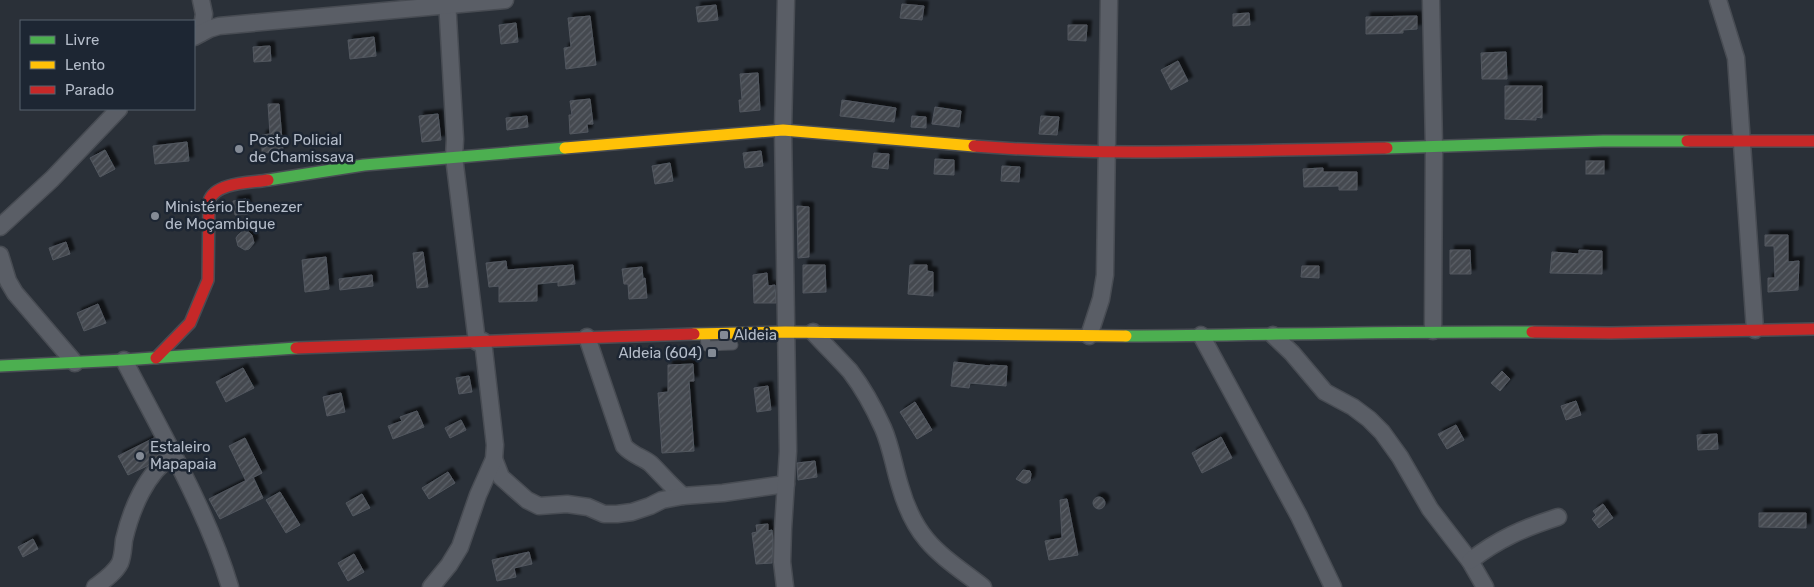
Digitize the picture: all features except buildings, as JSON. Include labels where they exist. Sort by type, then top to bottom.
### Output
[{"type":"street","points":[[197,35],[204,14],[202,0]]},
{"type":"street","points":[[197,35],[220,26],[447,2],[505,0]]},
{"type":"street","points":[[785,587],[782,562],[788,451],[783,130],[786,0]]},
{"type":"street","points":[[1090,336],[1101,299],[1105,275],[1109,0]]},
{"type":"street","points":[[1431,0],[1434,147],[1434,332]]},
{"type":"street","points":[[1718,0],[1736,58],[1755,330]]},
{"type":"street","points":[[431,587],[449,565],[460,547],[478,495],[494,459],[495,444],[454,158],[447,2]]},
{"type":"street","points":[[0,227],[52,179],[118,110]]},
{"type":"street","points":[[156,358],[190,323],[204,293],[208,280],[209,201],[211,195],[222,187],[364,165],[783,130],[1029,150],[1106,152],[1434,147],[1603,141],[1814,142]]},
{"type":"street","points":[[0,255],[8,281],[15,293],[75,362]]},
{"type":"street","points":[[0,366],[299,348],[734,333],[813,332],[1090,336],[1434,332],[1610,333],[1814,329]]},
{"type":"street","points":[[813,332],[850,371],[863,390],[883,428],[895,462],[908,512],[924,538],[943,557],[983,587]]},
{"type":"street","points":[[1201,335],[1299,516],[1333,587]]},
{"type":"street","points":[[1273,335],[1292,353],[1324,392],[1353,407],[1382,432],[1400,458],[1414,485],[1470,561],[1485,587]]},
{"type":"street","points":[[587,337],[624,446],[631,454],[650,463],[670,486],[683,496]]},
{"type":"street","points":[[124,360],[174,455],[220,557],[230,587]]},
{"type":"street","points":[[95,587],[115,570],[120,563],[124,540],[141,493],[165,461],[174,455]]},
{"type":"street","points":[[494,459],[501,477],[527,500],[540,506],[567,504],[588,507],[604,514],[632,512],[662,500],[683,496],[723,493],[786,484]]},
{"type":"street","points":[[1470,561],[1489,546],[1505,537],[1558,518]]},
{"type":"traffic: fast","points":[[1387,148],[1603,141],[1687,141]]},
{"type":"traffic: fast","points":[[268,180],[364,165],[565,148]]},
{"type":"traffic: fast","points":[[1126,336],[1532,332]]},
{"type":"traffic: fast","points":[[0,366],[124,360],[296,348]]},
{"type":"traffic: slow","points":[[565,148],[783,130],[974,146]]},
{"type":"traffic: slow","points":[[694,334],[785,332],[1126,336]]},
{"type":"traffic: jam","points":[[1687,141],[1814,141]]},
{"type":"traffic: jam","points":[[974,146],[1129,152],[1387,148]]},
{"type":"traffic: jam","points":[[156,358],[190,323],[208,280],[209,201],[218,190],[234,184],[268,180]]},
{"type":"traffic: jam","points":[[1532,332],[1610,333],[1814,329]]},
{"type":"traffic: jam","points":[[296,348],[694,334]]},
{"type":"place","name":"Posto Policial de Chamissava","points":[[239,149]]},
{"type":"place","name":"Ministério Ebenezer de Moçambique","points":[[155,216]]},
{"type":"place","name":"Aldeia","points":[[724,335]]},
{"type":"place","name":"Aldeia (604)","points":[[712,353]]},
{"type":"place","name":"Estaleiro Mapapaia","points":[[140,456]]}]
